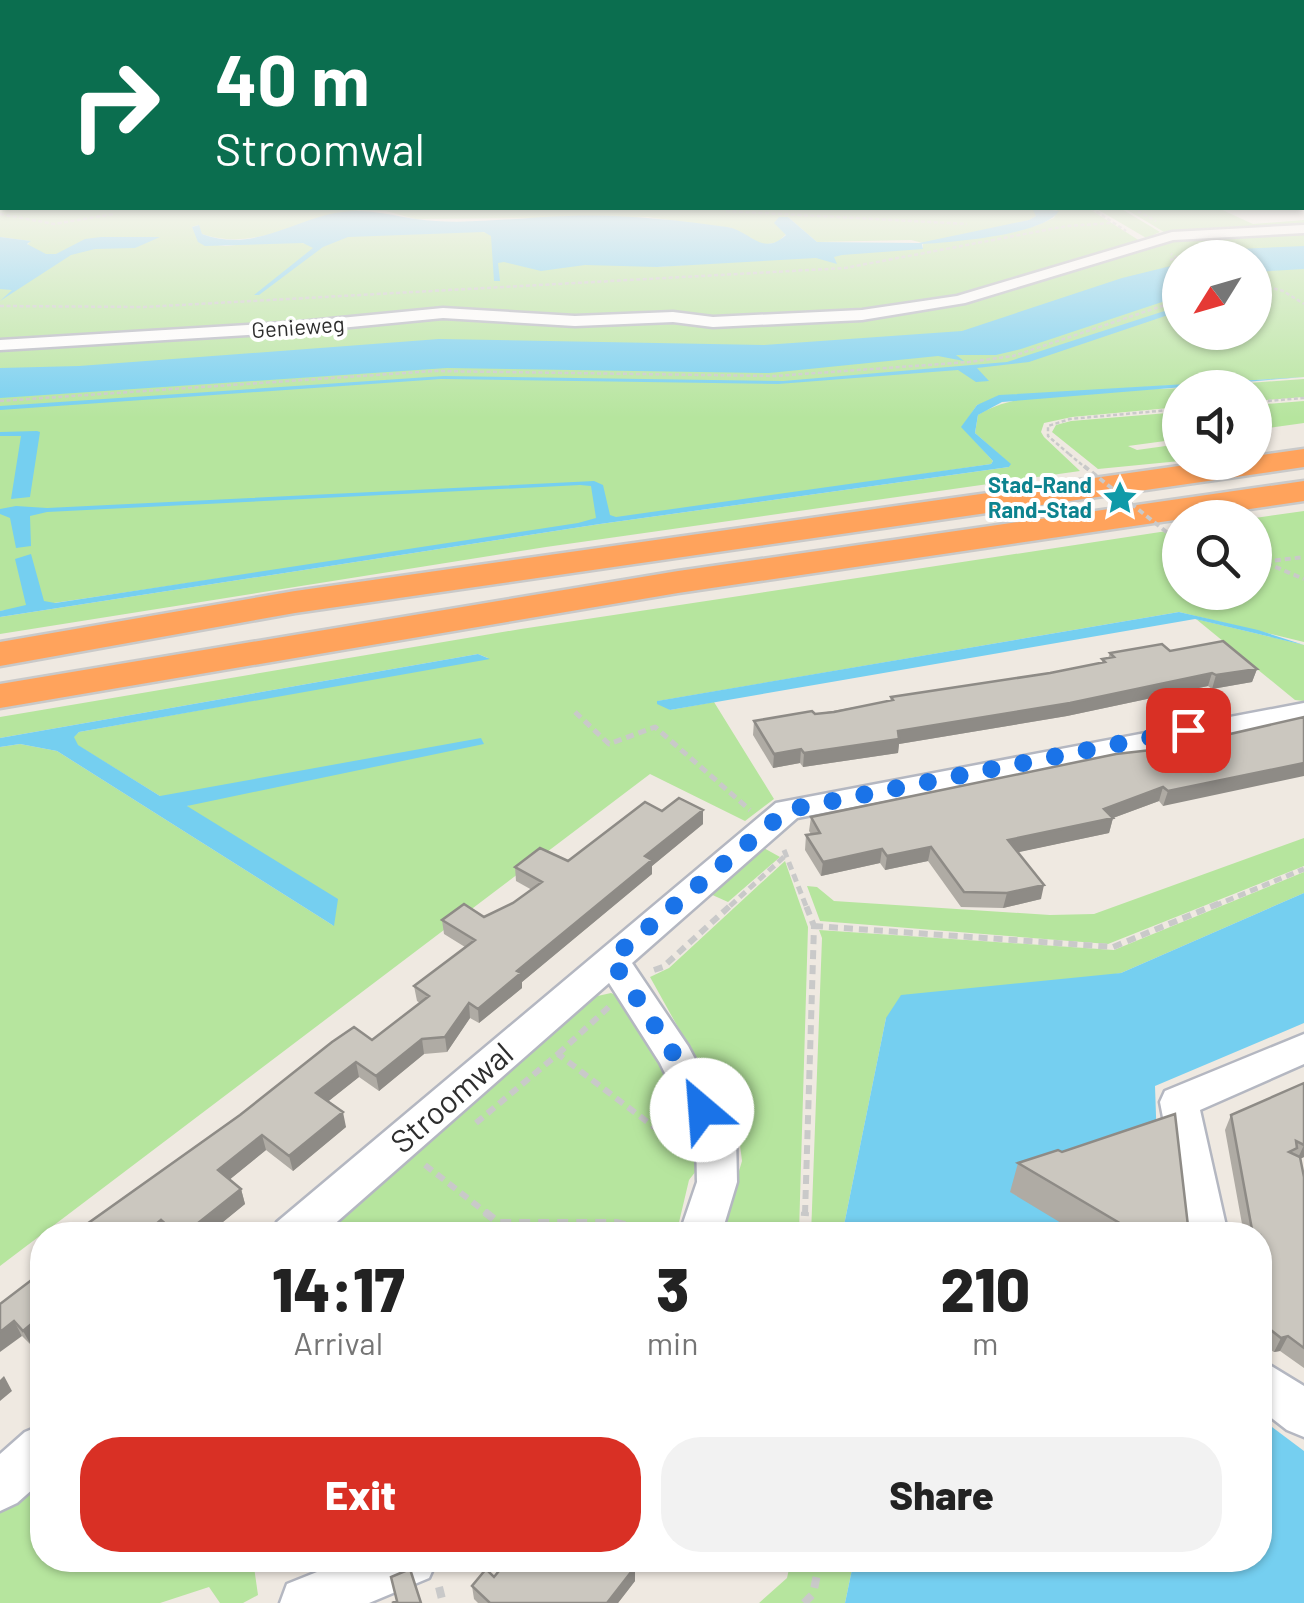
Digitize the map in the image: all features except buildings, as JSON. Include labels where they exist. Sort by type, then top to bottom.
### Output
[{"type":"highway","points":[[0,654],[314,599],[1304,458]]},
{"type":"highway","points":[[0,696],[678,582],[1304,491]]},
{"type":"street","name":"Genieweg","points":[[0,346],[299,327],[444,313],[576,321],[673,317],[713,322],[862,314],[958,300],[1062,269]]},
{"type":"street","name":"Stroomwal","points":[[307,1222],[398,1144],[621,974],[787,810],[1304,710]]},
{"type":"street","points":[[621,974],[675,1056],[716,1136],[717,1176],[704,1222]]},
{"type":"street","points":[[1204,1222],[1179,1102],[1304,1048]]},
{"type":"street","points":[[1272,1390],[1304,1414]]},
{"type":"street","points":[[0,1486],[30,1460]]},
{"type":"street","points":[[306,1603],[382,1572]]},
{"type":"path","points":[[0,306],[144,307],[831,269]]},
{"type":"path","points":[[1272,288],[1304,304]]},
{"type":"path","points":[[0,400],[434,372],[775,376],[969,362],[1013,356],[1162,306]]},
{"type":"path","points":[[1272,401],[1304,398]]},
{"type":"path","points":[[1162,411],[1070,419],[1048,426],[1048,436],[1162,528]]},
{"type":"path","points":[[1272,561],[1304,558]]},
{"type":"path","points":[[1272,565],[1304,579]]},
{"type":"path","points":[[575,712],[609,744],[655,727],[750,810],[773,822]]},
{"type":"path","points":[[470,1128],[558,1054],[621,974],[644,974],[663,966],[786,855],[814,926],[804,1222]]},
{"type":"path","points":[[814,926],[1113,947],[1304,869]]},
{"type":"path","points":[[558,1054],[717,1176]]},
{"type":"path","points":[[398,1144],[498,1222]]},
{"type":"path","points":[[426,1165],[440,1153]]},
{"type":"path","points":[[804,1603],[813,1594],[818,1572]]},
{"type":"green space","points":[[0,269],[1052,269],[953,300],[842,315],[733,321],[672,313],[587,319],[448,311],[289,327],[0,344]]},
{"type":"green space","points":[[1058,269],[1162,269],[1162,350],[1272,350],[1272,269],[1304,269],[1304,377],[1272,379],[1272,370],[1162,370],[1162,386],[1019,395],[977,405],[962,427],[993,461],[991,464],[0,611],[0,348],[447,316],[574,323],[896,313]]},
{"type":"green space","points":[[1304,379],[1304,397],[1272,400],[1272,381]]},
{"type":"green space","points":[[1162,389],[1162,409],[1044,423],[1044,437],[1080,471],[546,547],[0,634],[0,617],[600,524],[1009,467],[975,433],[978,415],[1020,399]]},
{"type":"green space","points":[[1304,401],[1304,423],[1272,428],[1272,404]]},
{"type":"green space","points":[[1162,413],[1162,441],[1128,446],[1137,450],[1162,447],[1162,463],[1098,469],[1052,432],[1056,425]]},
{"type":"green space","points":[[1304,511],[1304,642],[1179,612],[658,701],[670,710],[714,702],[774,799],[745,821],[650,774],[58,1222],[30,1222],[30,1243],[0,1266],[0,747],[20,744],[57,751],[334,926],[186,807],[192,803],[160,796],[77,745],[73,737],[79,732],[488,658],[478,654],[0,738],[0,717],[521,629],[1162,532],[1162,610],[1272,610],[1272,516]]},
{"type":"green space","points":[[1196,619],[1304,645],[1304,701],[1295,700]]},
{"type":"green space","points":[[1304,838],[1304,866],[1108,944],[820,921],[807,886],[817,887],[834,901],[1050,915],[1094,914]]},
{"type":"green space","points":[[762,847],[780,857],[728,902],[708,893]]},
{"type":"green space","points":[[785,861],[808,927],[799,1222],[724,1222],[742,1161],[739,1137],[650,977],[669,968]]},
{"type":"green space","points":[[1304,872],[1304,893],[1121,973],[886,1018],[845,1222],[811,1222],[822,938],[819,930],[1114,950]]},
{"type":"green space","points":[[611,993],[625,999],[680,1106],[703,1162],[689,1180],[679,1222],[331,1222],[593,997]]},
{"type":"green space","points":[[30,1485],[30,1572],[255,1572],[258,1595],[243,1603],[220,1603],[209,1587],[160,1603],[0,1603],[0,1511]]},
{"type":"green space","points":[[788,1572],[851,1572],[845,1603],[759,1603],[787,1578]]},
{"type":"water","points":[[0,269],[50,269],[0,301],[12,290],[0,289]]},
{"type":"water","points":[[287,269],[294,269],[259,295],[254,295]]},
{"type":"water","points":[[493,269],[499,269],[500,281],[494,281]]},
{"type":"water","points":[[1162,269],[1162,302],[1021,349],[996,355],[956,355],[964,361],[938,356],[769,373],[447,368],[0,398],[0,368],[79,366],[439,339],[764,345],[962,331],[1122,278]]},
{"type":"water","points":[[1162,312],[1162,317],[1029,362],[977,368],[989,381],[976,382],[958,370],[778,384],[441,379],[0,410],[0,406],[444,376],[783,381],[1007,362]]},
{"type":"water","points":[[1162,385],[1162,389],[1002,402],[978,415],[975,433],[1011,464],[1009,467],[600,524],[0,617],[0,611],[26,605],[15,559],[31,554],[44,601],[55,603],[596,518],[591,486],[580,485],[47,512],[30,516],[31,546],[16,548],[10,518],[0,514],[0,509],[594,481],[603,485],[610,515],[616,517],[991,464],[993,461],[961,427],[977,405],[999,395]]},
{"type":"water","points":[[0,432],[40,432],[30,497],[11,499],[21,436],[0,436]]},
{"type":"water","points":[[1179,612],[1304,645],[1195,619],[670,710],[657,704],[657,701]]},
{"type":"water","points":[[478,654],[490,659],[79,732],[74,737],[78,745],[160,796],[481,738],[484,744],[187,806],[338,899],[334,926],[57,751],[20,744],[0,747],[0,738]]},
{"type":"water","points":[[1304,893],[1304,1023],[1155,1086],[1157,1145],[1011,1192],[1064,1222],[845,1222],[886,1018],[901,995],[1121,973]]},
{"type":"water","points":[[1272,1427],[1304,1451],[1304,1603],[845,1603],[851,1572],[1272,1572]]},
{"type":"place","name":"Stad-Rand Rand-Stad","points":[[1120,498]]},
{"type":"route","points":[[702,1110],[675,1056],[611,959],[787,810],[1188,730]]}]
